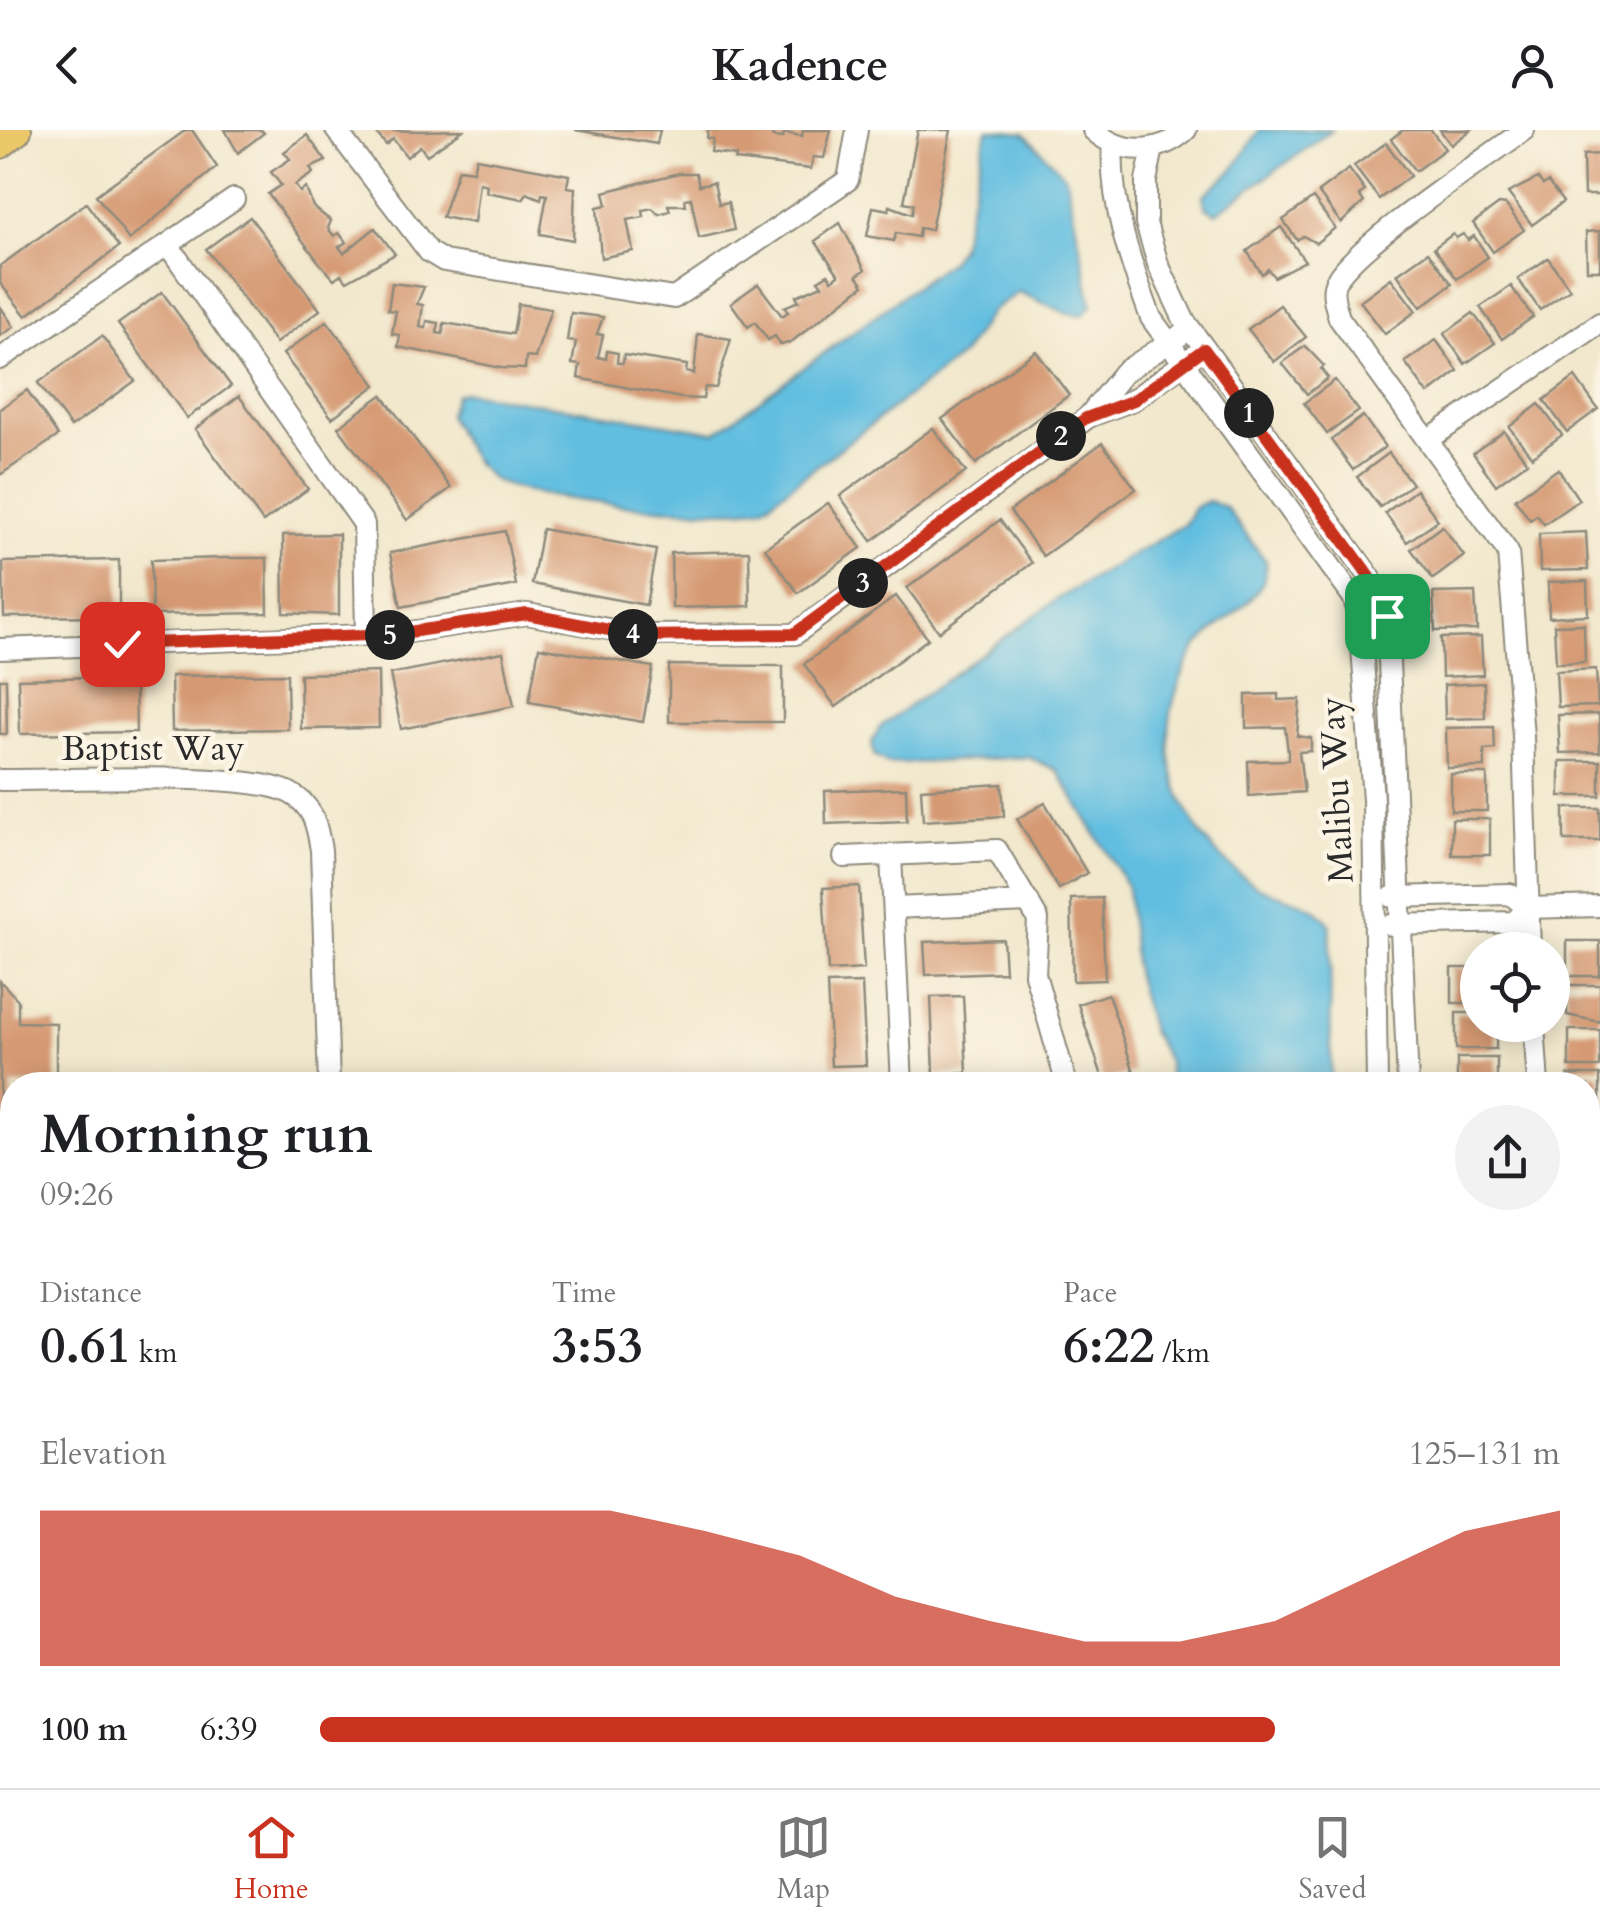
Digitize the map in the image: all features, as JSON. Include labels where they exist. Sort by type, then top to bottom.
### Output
[{"type":"highway","points":[[0,143],[16,130]]},
{"type":"street","points":[[336,130],[428,252],[444,261],[674,298],[848,180],[856,130]]},
{"type":"street","points":[[1093,130],[1113,144],[1153,148],[1186,130]]},
{"type":"street","points":[[1524,130],[1359,255],[1334,283],[1334,295],[1339,318],[1508,552],[1523,736],[1529,932]]},
{"type":"street","name":"Malibu Way","points":[[1113,144],[1115,188],[1132,266],[1151,318],[1353,598],[1360,619],[1376,925],[1376,1072]]},
{"type":"street","name":"Malibu Way","points":[[1153,148],[1146,181],[1146,223],[1158,264],[1190,329],[1382,598],[1387,616],[1408,1072]]},
{"type":"street","points":[[0,359],[234,199]]},
{"type":"street","points":[[168,244],[364,524],[366,636]]},
{"type":"street","points":[[1429,439],[1600,322]]},
{"type":"street","points":[[0,649],[366,636],[527,614],[640,636],[794,634],[1086,418],[1124,372],[1190,329]]},
{"type":"street","points":[[1086,418],[1134,400],[1204,349]]},
{"type":"street","name":"Baptist Way","points":[[0,780],[260,782],[302,801],[316,818],[321,850],[330,1072]]},
{"type":"street","points":[[844,857],[997,850],[1038,919],[1036,974],[1063,1072]]},
{"type":"street","points":[[891,855],[901,1072]]},
{"type":"street","points":[[1375,898],[1510,894],[1528,908],[1600,906]]},
{"type":"street","points":[[894,908],[1029,902]]},
{"type":"street","points":[[1376,925],[1514,922],[1528,908]]},
{"type":"street","points":[[1535,1042],[1537,1072]]},
{"type":"water","points":[[987,130],[1024,133],[1066,177],[1092,305],[1083,315],[1066,313],[1019,292],[992,310],[961,356],[763,507],[666,508],[542,494],[491,478],[466,449],[448,415],[456,394],[467,392],[716,432],[950,261],[960,247]]},
{"type":"water","points":[[1259,130],[1332,130],[1216,213],[1206,207],[1203,196],[1234,169]]},
{"type":"water","points":[[1208,501],[1225,507],[1266,561],[1265,574],[1252,598],[1206,637],[1184,670],[1170,723],[1169,750],[1174,776],[1195,825],[1229,865],[1261,888],[1314,909],[1330,925],[1331,1072],[1168,1072],[1168,1061],[1151,1031],[1135,972],[1127,886],[1057,770],[1028,757],[888,764],[874,755],[872,742],[880,727],[1056,600],[1185,524],[1195,507]]},
{"type":"building","points":[[186,130],[192,130],[217,167],[129,240],[96,195]]},
{"type":"building","points":[[225,130],[261,130],[264,133],[238,153]]},
{"type":"building","points":[[374,130],[463,130],[427,155],[420,146],[407,157],[393,139],[386,145]]},
{"type":"building","points":[[575,130],[660,130],[657,144]]},
{"type":"building","points":[[708,130],[748,130],[757,134],[758,130],[770,130],[773,137],[783,138],[784,133],[802,136],[803,130],[831,130],[824,158],[813,157],[811,169],[735,160],[736,156],[711,152],[713,139],[707,138]]},
{"type":"building","points":[[918,130],[951,130],[931,230],[919,228],[918,237],[896,233],[894,241],[867,236],[873,207],[889,210],[890,206],[912,214],[914,204],[904,202]]},
{"type":"building","points":[[1403,130],[1431,130],[1445,149],[1415,171],[1391,139]]},
{"type":"building","points":[[1440,130],[1471,130],[1451,145]]},
{"type":"building","points":[[307,135],[326,161],[310,168],[313,173],[295,185],[300,192],[306,188],[313,207],[331,221],[328,228],[346,242],[339,247],[344,253],[375,228],[395,254],[347,281],[341,274],[334,279],[268,194],[281,185],[271,172],[290,159],[284,152]]},
{"type":"building","points":[[1386,143],[1410,176],[1379,199],[1354,166]]},
{"type":"building","points":[[1600,154],[1600,195],[1584,195],[1583,155]]},
{"type":"building","points":[[476,158],[569,175],[567,187],[575,188],[573,240],[540,234],[547,195],[542,194],[541,199],[527,193],[523,199],[486,192],[487,185],[479,183],[474,223],[442,217],[458,169],[473,171]]},
{"type":"building","points":[[1349,169],[1365,191],[1359,195],[1364,202],[1341,223],[1318,192]]},
{"type":"building","points":[[679,173],[696,173],[699,185],[714,182],[719,204],[728,202],[734,230],[699,238],[691,198],[685,199],[686,205],[668,205],[670,211],[659,214],[652,208],[643,210],[644,217],[627,220],[633,251],[601,258],[597,207],[607,205],[604,192]]},
{"type":"building","points":[[1538,178],[1543,185],[1548,182],[1563,202],[1532,225],[1508,193]]},
{"type":"building","points":[[1313,198],[1335,228],[1316,243],[1303,236],[1297,240],[1283,220]]},
{"type":"building","points":[[86,203],[119,247],[26,316],[0,283],[0,266]]},
{"type":"building","points":[[1499,204],[1506,205],[1524,230],[1493,252],[1473,223]]},
{"type":"building","points":[[250,217],[320,310],[276,343],[206,249]]},
{"type":"building","points":[[840,223],[865,270],[857,275],[864,285],[791,342],[781,345],[775,336],[768,340],[755,322],[748,327],[731,303],[758,284],[782,316],[788,312],[784,307],[799,301],[796,296],[822,285],[818,280],[828,274],[832,280],[839,275],[815,241]]},
{"type":"building","points":[[1281,227],[1305,261],[1274,277],[1268,269],[1262,274],[1247,251]]},
{"type":"building","points":[[1600,231],[1600,270],[1587,270],[1586,232]]},
{"type":"building","points":[[1453,234],[1456,238],[1463,234],[1468,240],[1474,236],[1488,257],[1457,279],[1434,248]]},
{"type":"building","points":[[1428,252],[1452,284],[1421,307],[1397,274]]},
{"type":"building","points":[[1548,258],[1570,289],[1540,310],[1518,279]]},
{"type":"building","points":[[1391,278],[1416,311],[1385,334],[1360,301]]},
{"type":"building","points":[[392,283],[424,287],[417,304],[423,305],[420,327],[426,328],[427,321],[439,323],[437,333],[443,334],[444,323],[513,334],[518,304],[551,309],[535,358],[526,357],[525,369],[501,368],[398,347],[400,335],[392,334],[396,311],[388,310]]},
{"type":"building","points":[[1511,286],[1533,317],[1502,339],[1480,307]]},
{"type":"building","points":[[162,292],[231,386],[187,418],[118,324]]},
{"type":"building","points":[[1280,305],[1306,337],[1274,362],[1248,329]]},
{"type":"building","points":[[0,306],[14,327],[0,336]]},
{"type":"building","points":[[571,313],[603,317],[597,334],[603,335],[598,357],[606,359],[607,351],[618,353],[617,363],[623,363],[624,355],[687,365],[686,372],[694,374],[698,334],[731,339],[716,388],[705,387],[703,399],[681,398],[578,378],[580,365],[572,364],[576,342],[567,341]]},
{"type":"building","points":[[1473,313],[1495,343],[1465,364],[1444,334]]},
{"type":"building","points":[[327,321],[376,385],[332,418],[283,354]]},
{"type":"building","points":[[102,336],[135,381],[71,427],[38,383]]},
{"type":"building","points":[[1436,340],[1458,371],[1428,394],[1405,362]]},
{"type":"building","points":[[1305,346],[1324,366],[1321,369],[1328,378],[1307,394],[1282,363]]},
{"type":"building","points":[[1036,351],[1069,395],[976,464],[942,419]]},
{"type":"building","points":[[1575,377],[1598,409],[1567,432],[1544,400]]},
{"type":"building","points":[[1335,380],[1359,411],[1327,434],[1304,403]]},
{"type":"building","points":[[27,390],[58,436],[0,475],[0,409]]},
{"type":"building","points":[[382,395],[451,488],[407,520],[338,427]]},
{"type":"building","points":[[239,396],[308,489],[263,522],[195,429]]},
{"type":"building","points":[[1539,404],[1562,435],[1532,457],[1509,427]]},
{"type":"building","points":[[1363,416],[1385,447],[1353,470],[1331,440]]},
{"type":"building","points":[[933,428],[966,472],[872,541],[840,496]]},
{"type":"building","points":[[1504,431],[1527,462],[1496,485],[1473,453]]},
{"type":"building","points":[[1102,443],[1136,489],[1043,556],[1010,511]]},
{"type":"building","points":[[1389,453],[1412,484],[1380,507],[1357,477]]},
{"type":"building","points":[[1558,469],[1579,500],[1544,524],[1537,515],[1530,520],[1515,499]]},
{"type":"building","points":[[1416,490],[1438,520],[1407,542],[1385,513]]},
{"type":"building","points":[[828,503],[861,548],[798,593],[765,548]]},
{"type":"building","points":[[1000,520],[1032,563],[939,632],[907,588]]},
{"type":"building","points":[[1442,526],[1464,556],[1433,579],[1411,549]]},
{"type":"building","points":[[542,529],[656,550],[646,605],[532,584]]},
{"type":"building","points":[[505,531],[516,585],[401,607],[390,553]]},
{"type":"building","points":[[1586,532],[1588,570],[1540,571],[1539,534]]},
{"type":"building","points":[[339,534],[339,615],[284,613],[283,535]]},
{"type":"building","points":[[749,551],[750,606],[672,608],[671,553]]},
{"type":"building","points":[[267,558],[268,613],[152,615],[151,560]]},
{"type":"building","points":[[119,560],[119,616],[4,617],[3,562]]},
{"type":"building","points":[[1587,581],[1588,615],[1549,617],[1548,582]]},
{"type":"building","points":[[1475,592],[1477,630],[1435,631],[1433,593]]},
{"type":"building","points":[[896,596],[928,639],[836,707],[804,664]]},
{"type":"building","points":[[1584,624],[1585,662],[1556,663],[1554,625]]},
{"type":"building","points":[[1481,637],[1483,675],[1442,677],[1441,638]]},
{"type":"building","points":[[539,647],[653,667],[643,722],[529,702]]},
{"type":"building","points":[[503,652],[514,706],[401,729],[390,674]]},
{"type":"building","points":[[669,665],[783,666],[783,722],[669,722]]},
{"type":"building","points":[[1596,669],[1598,706],[1558,707],[1556,671]]},
{"type":"building","points":[[378,672],[379,728],[301,729],[300,674]]},
{"type":"building","points":[[287,674],[288,729],[172,731],[171,676]]},
{"type":"building","points":[[135,676],[136,732],[20,734],[18,679]]},
{"type":"building","points":[[0,679],[6,679],[7,734],[0,734]]},
{"type":"building","points":[[1484,683],[1485,718],[1445,719],[1444,685]]},
{"type":"building","points":[[1278,694],[1278,700],[1300,699],[1297,736],[1311,738],[1311,751],[1299,752],[1304,792],[1249,796],[1248,761],[1288,760],[1288,752],[1285,727],[1246,728],[1246,695]]},
{"type":"building","points":[[1599,714],[1600,752],[1560,753],[1558,715]]},
{"type":"building","points":[[1494,727],[1495,749],[1484,750],[1485,767],[1447,768],[1446,728]]},
{"type":"building","points":[[1560,761],[1600,761],[1600,796],[1560,796]]},
{"type":"building","points":[[1451,774],[1487,774],[1487,811],[1451,811]]},
{"type":"building","points":[[1002,784],[1004,816],[923,821],[921,789]]},
{"type":"building","points":[[906,788],[907,821],[826,824],[825,791]]},
{"type":"building","points":[[1045,803],[1087,873],[1059,889],[1017,819]]},
{"type":"building","points":[[1564,808],[1600,808],[1600,841],[1564,841]]},
{"type":"building","points":[[1452,819],[1490,819],[1490,855],[1452,855]]},
{"type":"building","points":[[859,886],[864,969],[828,971],[823,888]]},
{"type":"building","points":[[1102,898],[1105,980],[1073,981],[1071,899]]},
{"type":"building","points":[[1003,939],[1005,972],[926,975],[924,942]]},
{"type":"building","points":[[1570,941],[1600,941],[1600,976],[1570,976]]},
{"type":"building","points":[[1452,968],[1460,968],[1460,1003],[1452,1003]]},
{"type":"building","points":[[0,981],[18,1000],[18,1022],[56,1023],[56,1072],[0,1072]]},
{"type":"building","points":[[862,983],[866,1065],[831,1066],[827,984]]},
{"type":"building","points":[[1570,985],[1600,985],[1600,1022],[1570,1016]]},
{"type":"building","points":[[1108,994],[1134,1072],[1101,1072],[1078,1004]]},
{"type":"building","points":[[963,996],[967,1072],[934,1072],[931,997]]},
{"type":"building","points":[[1456,1013],[1460,1013],[1460,1042],[1496,1042],[1496,1049],[1456,1049]]},
{"type":"building","points":[[1570,1030],[1600,1030],[1600,1067],[1569,1067]]},
{"type":"building","points":[[1457,1058],[1497,1058],[1497,1072],[1457,1072]]},
{"type":"route","points":[[122,644],[397,634],[527,614],[640,636],[794,634],[1086,418],[1134,400],[1204,349],[1370,577],[1387,616]]}]
